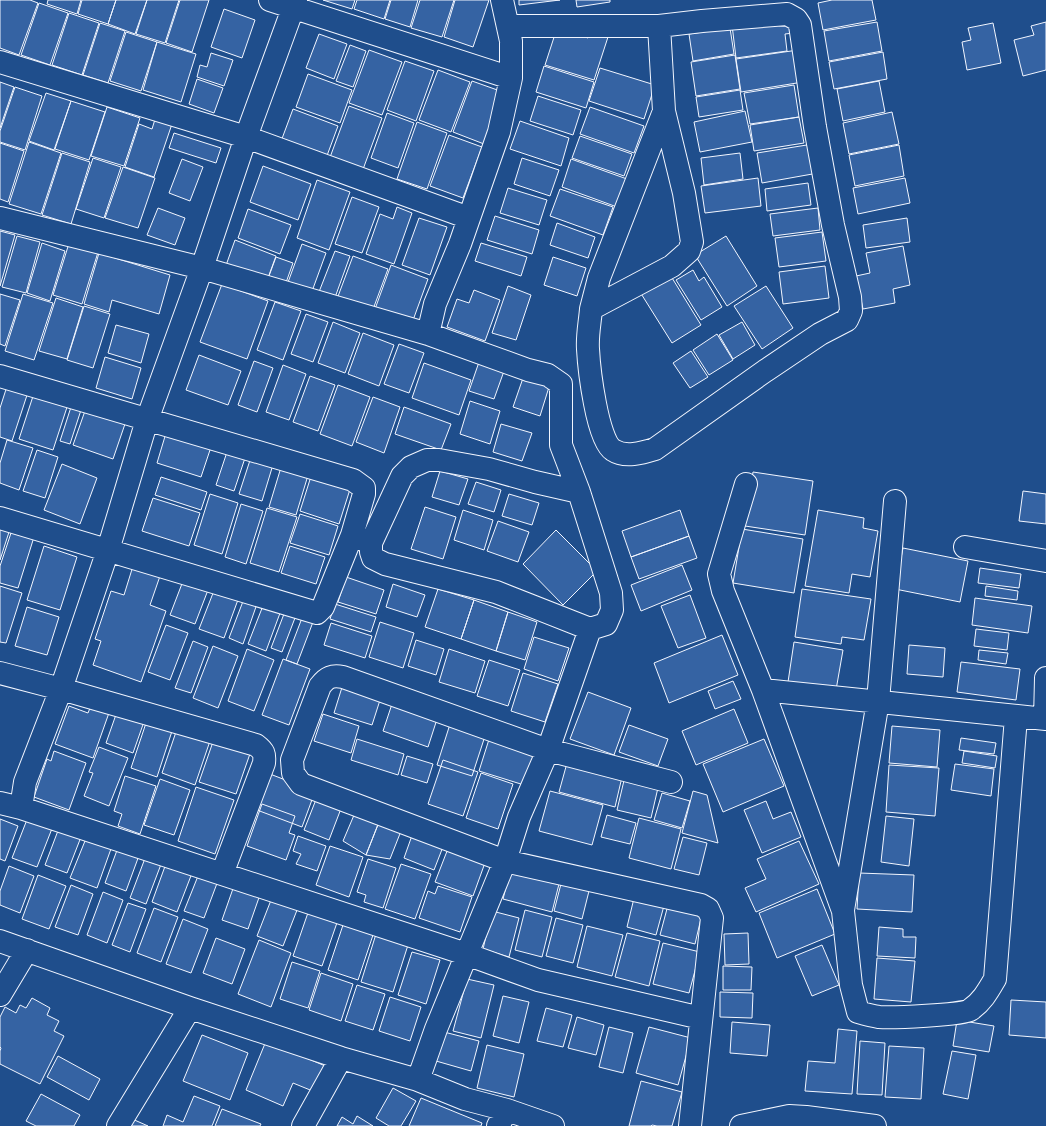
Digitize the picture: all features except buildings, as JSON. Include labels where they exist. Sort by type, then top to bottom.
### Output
[{"type":"street","points":[[270,0],[294,4],[511,78]]},
{"type":"street","points":[[428,334],[435,304],[469,218],[499,132],[511,78],[511,41],[502,0]]},
{"type":"street","points":[[21,808],[25,782],[61,689],[108,550],[147,420],[202,268],[246,137],[294,4]]},
{"type":"street","points":[[508,26],[658,26],[702,21],[787,7],[800,25],[815,127],[833,225],[850,297],[851,311],[847,320],[820,334],[765,370],[655,449],[639,454],[619,452],[612,449],[606,441],[594,406],[588,348],[591,309],[599,278],[664,111]]},
{"type":"street","points":[[591,309],[672,266],[689,251],[692,242],[684,193],[664,111],[658,26]]},
{"type":"street","points":[[0,62],[246,137],[469,218]]},
{"type":"street","points":[[0,218],[202,268],[428,334],[528,370],[548,375],[561,384],[592,388]]},
{"type":"street","points":[[0,376],[353,480],[364,488],[362,539],[371,552],[373,558],[385,564],[496,592],[590,629],[606,624],[612,610],[611,593],[579,492],[561,445],[561,384]]},
{"type":"street","points":[[0,518],[317,613],[324,608],[362,539],[402,476],[411,467],[427,460],[439,460],[489,469],[535,482],[579,492]]},
{"type":"street","points":[[746,484],[719,574],[723,591],[763,690],[843,911],[851,985],[858,1012],[880,1017],[950,1014],[969,1011],[982,1001],[995,979],[1016,717]]},
{"type":"street","points":[[843,911],[878,701],[895,501]]},
{"type":"street","points":[[965,547],[1046,561]]},
{"type":"street","points":[[418,1080],[436,1029],[505,861],[519,817],[548,750],[590,629]]},
{"type":"street","points":[[0,673],[61,689],[256,746],[263,750],[265,756],[264,763],[222,874]]},
{"type":"street","points":[[671,782],[548,750],[334,675],[325,678],[320,686],[292,760],[293,773],[301,784],[505,861],[701,905],[708,909],[712,918],[690,1126]]},
{"type":"street","points":[[763,690],[1046,719],[1046,678]]},
{"type":"street","points":[[0,803],[21,808],[466,954],[538,980],[701,1018]]},
{"type":"street","points":[[0,941],[190,1008],[341,1058],[418,1080],[465,1099],[502,1118],[553,1126]]},
{"type":"street","points":[[0,995],[27,950]]},
{"type":"street","points":[[118,1126],[190,1008]]},
{"type":"street","points":[[303,1126],[341,1058]]},
{"type":"street","points":[[741,1126],[790,1116],[875,1126]]}]
